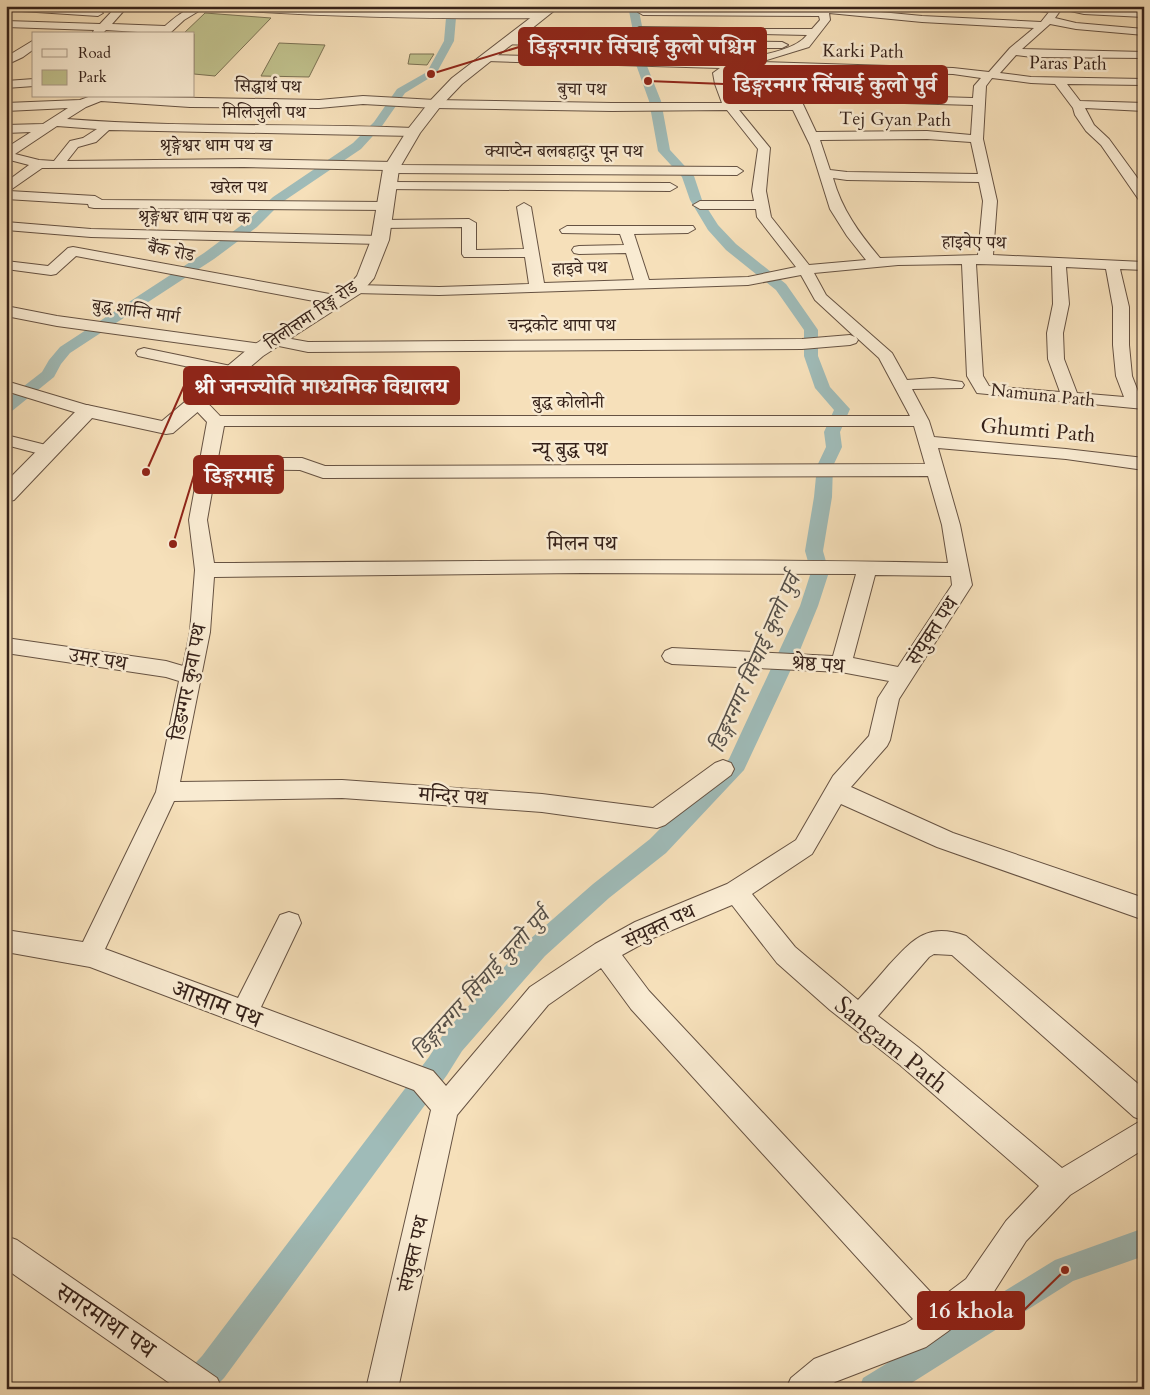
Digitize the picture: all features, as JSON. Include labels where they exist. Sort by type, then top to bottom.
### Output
[{"type":"street","points":[[6,24],[163,32],[180,18],[202,6]]},
{"type":"street","points":[[218,6],[273,11],[450,16],[540,15]]},
{"type":"street","name":"तिलोत्तमा रिङ्ग रोड","points":[[87,411],[166,428],[231,371],[335,300],[355,289],[365,278],[380,240],[392,168],[413,132],[435,104],[457,81],[554,6]]},
{"type":"street","points":[[1020,6],[1144,14]]},
{"type":"street","points":[[6,7],[119,10]]},
{"type":"street","points":[[985,259],[990,201],[977,139],[980,86],[1014,51],[1064,8]]},
{"type":"street","points":[[99,30],[119,10]]},
{"type":"street","points":[[642,12],[824,12],[922,19],[1046,22],[1144,32]]},
{"type":"street","points":[[824,12],[866,23]]},
{"type":"street","points":[[487,58],[618,63],[736,64],[764,58],[805,45],[816,32],[824,12]]},
{"type":"street","points":[[640,30],[728,31]]},
{"type":"street","points":[[748,31],[816,32]]},
{"type":"street","points":[[506,42],[637,45],[805,45]]},
{"type":"street","points":[[15,45],[32,45]]},
{"type":"street","points":[[6,62],[32,46]]},
{"type":"street","points":[[1014,51],[1032,54],[1144,55]]},
{"type":"street","points":[[736,64],[719,73],[720,88],[736,117],[764,148],[760,191],[764,218],[804,270],[820,297],[886,356],[903,384],[921,421]]},
{"type":"street","name":"Karki Path","points":[[736,64],[953,71],[990,75]]},
{"type":"street","points":[[787,67],[788,80],[812,136],[840,214],[876,263]]},
{"type":"street","name":"Paras Path","points":[[990,75],[1024,80],[1144,82]]},
{"type":"street","points":[[1059,81],[1076,104],[1090,128],[1105,142],[1144,197]]},
{"type":"street","points":[[6,85],[32,82]]},
{"type":"street","name":"सिद्धार्थ पथ","points":[[336,90],[367,97],[435,104]]},
{"type":"street","name":"सिद्धार्थ पथ","points":[[126,98],[190,103],[319,104],[367,97]]},
{"type":"street","points":[[6,155],[82,104],[96,98]]},
{"type":"street","name":"बुचा पथ","points":[[435,104],[656,106],[729,105],[796,101],[980,102]]},
{"type":"street","points":[[6,107],[82,104]]},
{"type":"street","points":[[1076,104],[1144,107]]},
{"type":"street","name":"मिलिजुली पथ","points":[[6,129],[51,125],[196,130],[372,130],[413,132]]},
{"type":"street","points":[[57,165],[74,144],[82,143],[95,137],[105,127]]},
{"type":"street","name":"Tej Gyan Path","points":[[812,136],[927,135],[977,139]]},
{"type":"street","name":"श्रृङ्गेश्वर धाम पथ ख","points":[[6,155],[39,164],[57,165],[244,163],[392,168]]},
{"type":"street","points":[[6,188],[39,164]]},
{"type":"street","name":"क्याप्टेन बलबहादुर पून पथ","points":[[392,168],[737,172]]},
{"type":"street","points":[[825,173],[847,176],[985,178]]},
{"type":"street","points":[[388,186],[670,188]]},
{"type":"street","name":"खरेल पथ","points":[[6,195],[94,202],[271,206],[385,206]]},
{"type":"street","points":[[700,205],[761,205]]},
{"type":"street","points":[[524,207],[537,288]]},
{"type":"street","points":[[382,224],[469,223],[469,254],[530,253]]},
{"type":"street","name":"श्रृङ्गेश्वर धाम पथ क","points":[[6,226],[91,233],[380,240]]},
{"type":"street","points":[[567,230],[688,228]]},
{"type":"street","points":[[626,230],[643,285]]},
{"type":"street","points":[[579,250],[631,249]]},
{"type":"street","name":"बैंक रोड","points":[[6,265],[51,270],[73,251],[335,300]]},
{"type":"street","name":"हाइवेए पथ","points":[[804,270],[876,263],[985,259],[1059,264],[1144,266]]},
{"type":"street","name":"Namuna Path","points":[[969,260],[975,376],[983,390],[1139,404]]},
{"type":"street","points":[[1059,264],[1061,304],[1055,333],[1056,359],[1070,398]]},
{"type":"street","points":[[1112,265],[1121,307],[1121,345],[1124,376],[1139,404]]},
{"type":"street","name":"हाइवे पथ","points":[[355,289],[439,291],[748,281],[804,270]]},
{"type":"street","name":"बुद्ध शान्ति मार्ग","points":[[6,311],[102,327],[268,345]]},
{"type":"street","name":"चन्द्रकोट थापा पथ","points":[[268,345],[308,347],[812,343],[850,340]]},
{"type":"street","points":[[144,353],[231,371]]},
{"type":"street","points":[[903,384],[933,383],[956,385]]},
{"type":"street","points":[[6,386],[87,411],[6,495]]},
{"type":"street","points":[[196,402],[216,421]]},
{"type":"street","name":"बुद्ध कोलोनी","points":[[216,421],[921,421]]},
{"type":"street","name":"डिङग्गर कुवा पथ","points":[[90,955],[167,792],[200,632],[205,570],[198,520],[216,421]]},
{"type":"street","name":"संयुक्त पथ","points":[[382,1389],[442,1119],[446,1107],[464,1083],[539,996],[604,952],[644,930],[736,892],[804,847],[841,783],[879,740],[889,698],[962,585],[951,524],[921,421]]},
{"type":"street","points":[[6,440],[48,451]]},
{"type":"street","name":"Ghumti Path","points":[[928,441],[950,445],[1066,454],[1144,464]]},
{"type":"street","name":"न्यू बुद्ध पथ","points":[[208,463],[302,464],[323,472],[825,470],[938,479]]},
{"type":"street","name":"मिलन पथ","points":[[205,570],[618,566],[862,567],[959,570]]},
{"type":"street","points":[[841,664],[862,567]]},
{"type":"street","name":"उमर पथ","points":[[6,645],[166,669],[190,676]]},
{"type":"street","name":"श्रेष्ठ पथ","points":[[672,656],[841,664],[904,676]]},
{"type":"street","name":"मन्दिर पथ","points":[[167,792],[342,788],[542,803],[658,818],[723,769]]},
{"type":"street","points":[[836,791],[944,840],[1144,909]]},
{"type":"street","name":"Sangam Path","points":[[736,892],[786,955],[909,1056],[1060,1185]]},
{"type":"street","points":[[244,1014],[289,923]]},
{"type":"street","name":"आसाम पथ","points":[[6,941],[90,955],[424,1080],[446,1107]]},
{"type":"street","points":[[860,1017],[920,949],[932,943],[957,944],[1144,1107]]},
{"type":"street","points":[[604,952],[640,1000],[936,1321]]},
{"type":"street","points":[[802,1389],[826,1370],[915,1336],[936,1321],[977,1290],[1016,1231],[1060,1185],[1144,1133]]},
{"type":"street","name":"सगरमाथा पथ","points":[[6,1252],[200,1385]]},
{"type":"green space","points":[[205,13],[271,18],[215,76],[195,74],[195,32],[185,32]]},
{"type":"green space","points":[[279,43],[325,45],[309,77],[261,76]]},
{"type":"green space","points":[[410,54],[434,54],[427,65],[408,64]]},
{"type":"waterway","points":[[6,408],[49,374],[54,363],[65,350],[209,256],[252,224],[277,200],[357,146],[378,124],[401,91],[431,74],[449,41],[452,6]]},
{"type":"waterway","name":"डिङ्गरनगर सिंचाई कुलो पुर्व","points":[[192,1389],[213,1367],[438,1066],[453,1042],[537,948],[601,891],[658,846],[737,764],[790,650],[809,606],[820,572],[814,551],[823,497],[825,466],[834,447],[832,432],[842,409],[823,388],[811,356],[811,330],[781,287],[731,247],[713,227],[696,200],[688,176],[664,151],[655,101],[638,56],[637,26],[634,11],[636,6]]},
{"type":"waterway","points":[[874,1389],[1065,1270],[1144,1242]]},
{"type":"place","name":"डिङ्गरनगर सिंचाई कुलो पश्चिम","points":[[431,74]]},
{"type":"place","name":"डिङ्गरनगर सिंचाई कुलो पुर्व","points":[[648,81]]},
{"type":"place","name":"श्री जनज्योति माध्यमिक विद्यालय","points":[[146,472]]},
{"type":"place","name":"डिङ्गरमाई","points":[[173,544]]},
{"type":"place","name":"16 khola","points":[[1065,1270]]}]
